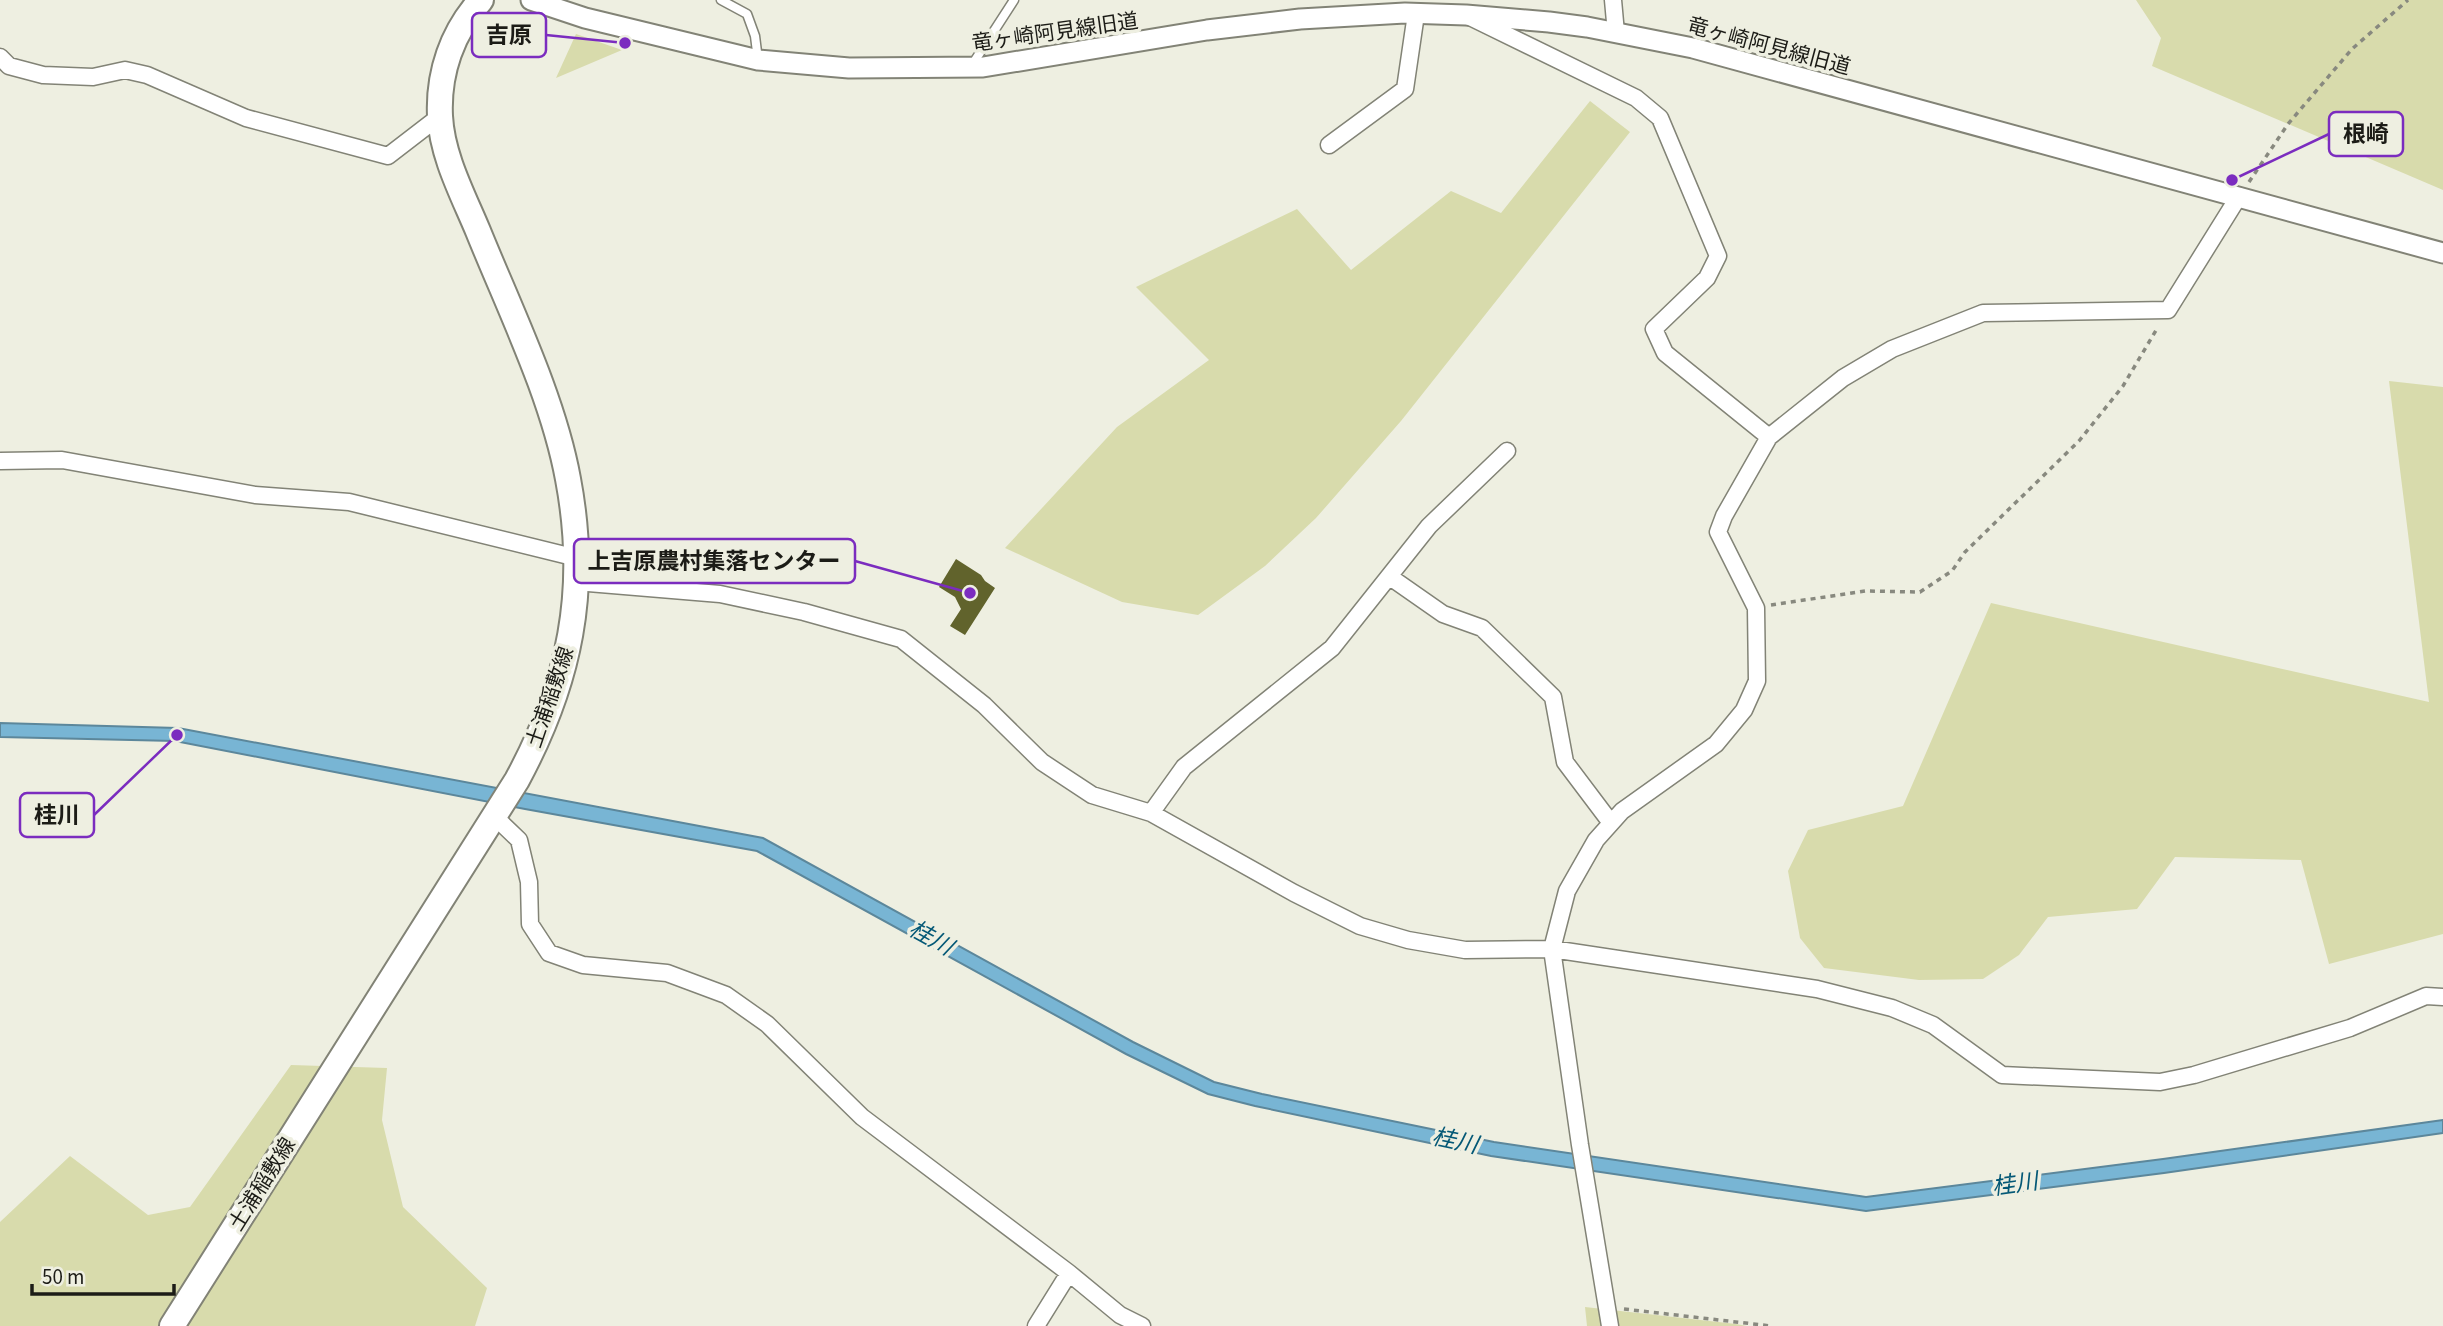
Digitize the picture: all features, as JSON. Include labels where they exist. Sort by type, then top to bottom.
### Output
[{"type":"main road","name":"土浦稲敷線","points":[[172,1326],[495,817],[538,741],[565,665],[577,570],[568,477],[555,429],[529,357],[444,143],[440,116],[446,59],[456,34],[481,0]]},
{"type":"street","name":"竜ヶ崎阿見線旧道","points":[[531,0],[598,21],[758,60],[849,68],[970,68],[1029,61],[1208,30],[1408,9],[1549,22],[1693,48],[2443,253]]},
{"type":"street","points":[[1613,0],[1616,33]]},
{"type":"street","points":[[1329,145],[1405,89],[1408,9]]},
{"type":"street","points":[[1466,15],[1636,98],[1660,118],[1718,256],[1707,278],[1654,329],[1665,352],[1769,437]]},
{"type":"street","points":[[0,57],[9,66],[43,75],[93,78],[125,70],[147,75],[246,118],[388,156],[440,116]]},
{"type":"street","points":[[1610,1326],[1585,1180],[1552,949],[1567,891],[1596,840],[1622,811],[1716,744],[1744,710],[1757,681],[1756,608],[1718,532],[1724,516],[1769,437],[1843,378],[1892,349],[1983,313],[2168,310],[2239,196]]},
{"type":"street","points":[[1151,813],[1184,767],[1332,648],[1430,526],[1507,451]]},
{"type":"street","points":[[0,461],[62,460],[254,495],[349,502],[577,570],[720,594],[804,612],[901,639],[984,705],[1042,762],[1092,795],[1151,813],[1294,894],[1360,926],[1408,940],[1465,950],[1552,949],[1817,989],[1892,1008],[1933,1025],[2002,1075],[2160,1082],[2194,1075],[2350,1028],[2426,996],[2443,997]]},
{"type":"street","points":[[1390,578],[1443,614],[1482,628],[1553,697],[1565,762],[1611,823]]},
{"type":"street","points":[[495,817],[519,840],[529,882],[530,923],[549,953],[583,964],[667,973],[726,995],[766,1024],[862,1116],[1069,1273],[1120,1315],[1142,1326]]},
{"type":"street","points":[[1036,1326],[1069,1273]]},
{"type":"lane","points":[[721,0],[747,14],[755,36],[758,60]]},
{"type":"lane","points":[[970,68],[1014,0]]},
{"type":"path","points":[[2239,196],[2288,124],[2352,49],[2408,0]]},
{"type":"path","points":[[1756,608],[1865,591],[1920,592],[1952,571],[1965,552],[2079,441],[2123,386],[2168,310]]},
{"type":"path","points":[[1608,1307],[1771,1326]]},
{"type":"green space","points":[[2136,0],[2443,0],[2443,190],[2152,66],[2161,38]]},
{"type":"green space","points":[[576,34],[622,50],[556,78]]},
{"type":"green space","points":[[1590,101],[1630,132],[1401,421],[1316,518],[1265,566],[1198,615],[1122,602],[1005,548],[1117,427],[1209,360],[1136,287],[1297,209],[1351,270],[1451,191],[1501,213]]},
{"type":"green space","points":[[2389,381],[2443,387],[2443,934],[2329,964],[2301,860],[2175,857],[2137,909],[2048,917],[2019,955],[1983,979],[1919,980],[1824,968],[1800,938],[1788,871],[1808,830],[1903,806],[1991,603],[2429,702]]},
{"type":"green space","points":[[291,1065],[387,1068],[382,1120],[403,1207],[487,1288],[475,1326],[0,1326],[0,1222],[70,1156],[148,1215],[190,1207]]},
{"type":"green space","points":[[1585,1307],[1736,1324],[1747,1326],[1587,1326]]},
{"type":"water","points":[[0,723],[178,728],[763,838],[1133,1042],[1214,1082],[1494,1142],[1866,1197],[2443,1120],[2443,1133],[2164,1173],[1866,1211],[1491,1156],[1208,1094],[1126,1054],[757,851],[175,741],[0,737]]},
{"type":"building","points":[[956,559],[995,588],[965,635],[950,626],[961,609],[955,597],[939,587]]},
{"type":"place","name":"吉原","points":[[625,43]]},
{"type":"place","name":"根崎","points":[[2232,180]]},
{"type":"place","name":"上吉原農村集落センター","points":[[970,593]]},
{"type":"place","name":"桂川","points":[[177,735]]}]
